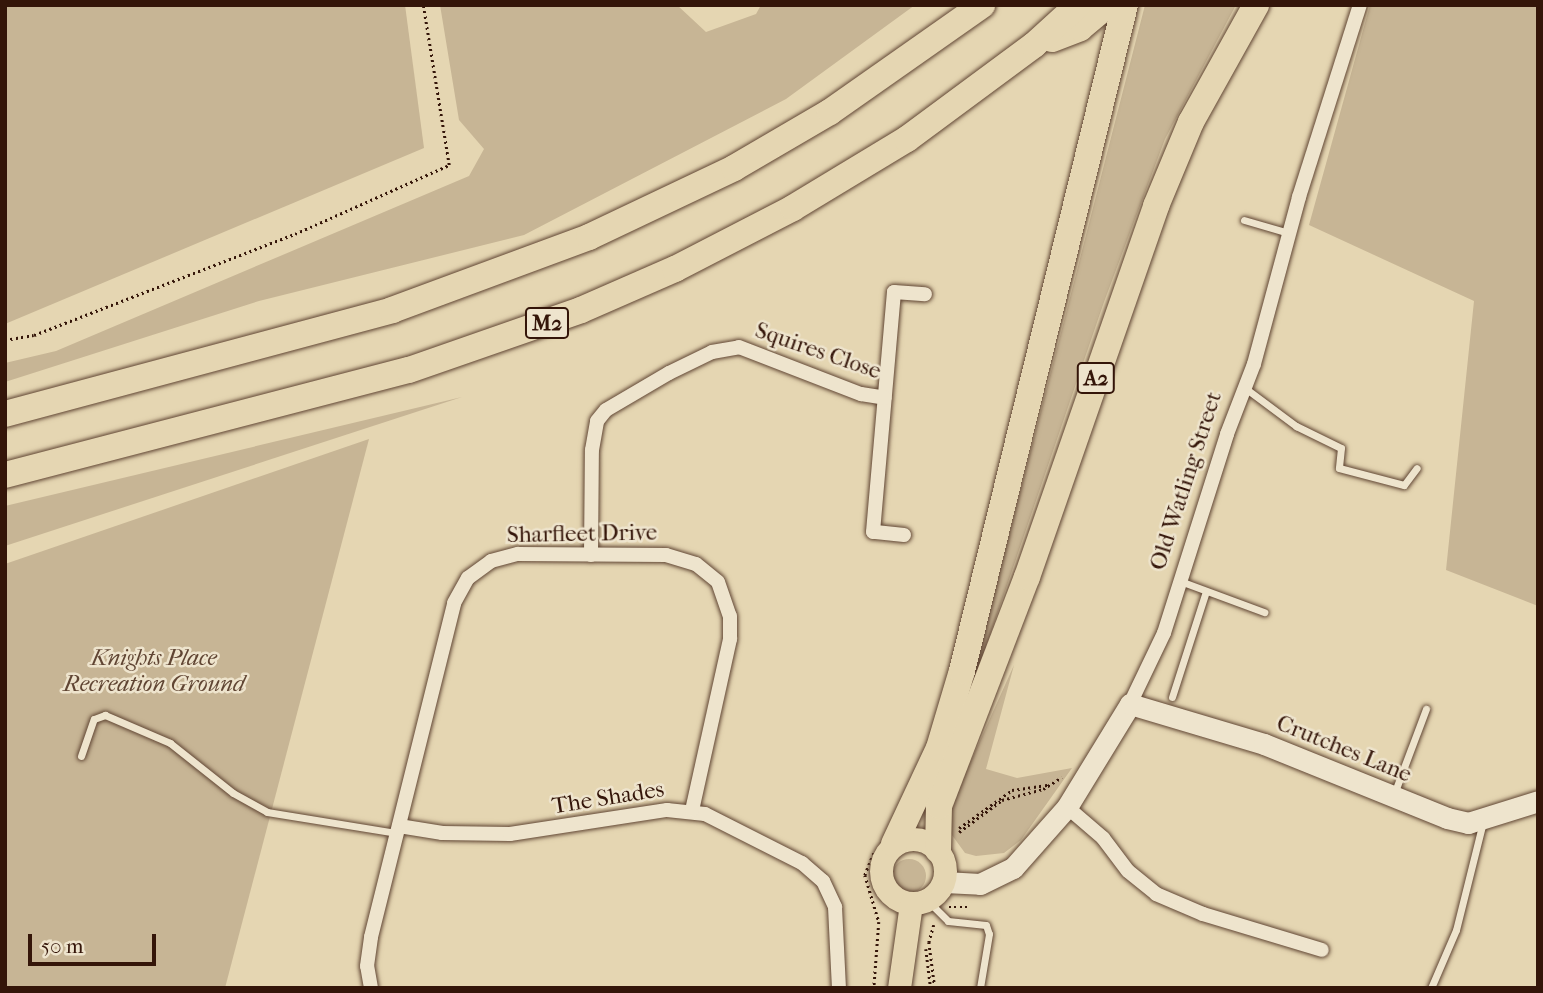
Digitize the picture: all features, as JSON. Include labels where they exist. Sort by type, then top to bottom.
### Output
[{"type":"highway","points":[[5,414],[392,310],[589,236],[734,168],[830,112],[982,5]]},
{"type":"highway","name":"M2","points":[[5,475],[409,370],[581,310],[676,270],[793,208],[907,139],[1034,45],[1079,5]]},
{"type":"highway","name":"M2","points":[[1034,45],[1080,28],[1107,5]]},
{"type":"highway","points":[[886,845],[934,760],[957,692],[1125,5]]},
{"type":"highway","name":"A2","points":[[948,837],[939,806],[1027,577],[1156,206],[1191,122],[1256,5]]},
{"type":"main road","points":[[899,988],[944,881],[948,837],[886,845],[881,880],[892,897],[930,909]]},
{"type":"street","name":"Old Watling Street","points":[[944,881],[971,886],[1001,877],[1030,851],[1066,807],[1130,704],[1164,633],[1245,387],[1360,5]]},
{"type":"street","name":"Squires Close","points":[[904,535],[873,532],[894,292],[925,294]]},
{"type":"street","name":"Squires Close","points":[[591,555],[592,450],[597,421],[606,410],[669,373],[712,352],[739,348],[861,394],[885,398]]},
{"type":"street","name":"Sharfleet Drive","points":[[371,988],[369,948],[398,829],[462,586],[478,569],[503,556],[591,555],[680,557],[706,570],[725,595],[730,639],[692,810]]},
{"type":"street","name":"Crutches Lane","points":[[1130,704],[1264,744],[1392,798],[1468,823],[1538,801]]},
{"type":"street","points":[[1066,807],[1103,838],[1128,871],[1156,894],[1203,914],[1322,950]]},
{"type":"street","name":"The Shades","points":[[398,829],[510,834],[667,810],[692,810],[747,834],[820,876],[835,907],[839,988]]},
{"type":"lane","points":[[1244,219],[1289,234]]},
{"type":"lane","points":[[1245,387],[1296,426],[1341,448],[1339,468],[1404,485],[1417,468]]},
{"type":"lane","points":[[1180,581],[1264,612]]},
{"type":"lane","points":[[1172,697],[1206,591]]},
{"type":"lane","points":[[1392,798],[1426,709]]},
{"type":"lane","points":[[81,756],[94,719],[105,715],[170,743],[233,793],[267,812],[398,829]]},
{"type":"lane","points":[[1431,988],[1456,930],[1479,851],[1484,818]]},
{"type":"lane","points":[[930,909],[948,921],[986,925],[989,934],[981,988]]},
{"type":"path","points":[[5,340],[34,335],[295,234],[449,165],[423,5]]},
{"type":"path","points":[[948,837],[1012,790],[1055,783]]},
{"type":"path","points":[[874,988],[879,922],[865,875],[886,845]]},
{"type":"path","points":[[933,988],[926,937],[930,909],[974,907]]},
{"type":"green space","points":[[5,5],[405,5],[424,148],[5,324]]},
{"type":"green space","points":[[440,5],[677,5],[706,32],[756,14],[761,5],[915,5],[786,99],[524,235],[259,301],[5,382],[5,363],[56,351],[469,176],[484,149],[459,120]]},
{"type":"green space","points":[[1145,5],[1236,5],[1165,139],[1104,302],[964,711]]},
{"type":"green space","points":[[1370,5],[1538,5],[1538,606],[1446,570],[1474,301],[1309,225]]},
{"type":"green space","points":[[462,397],[5,546],[5,506]]},
{"type":"green space","name":"Knights Place Recreation Ground","points":[[369,439],[225,988],[5,988],[5,564]]},
{"type":"green space","points":[[1014,665],[986,769],[1017,778],[1072,768],[1021,840],[1004,853],[976,856],[965,853],[949,831],[952,803]]},
{"type":"green space","points":[[909,859],[921,864],[926,876],[921,888],[909,893],[897,888],[892,876],[897,864]]}]
